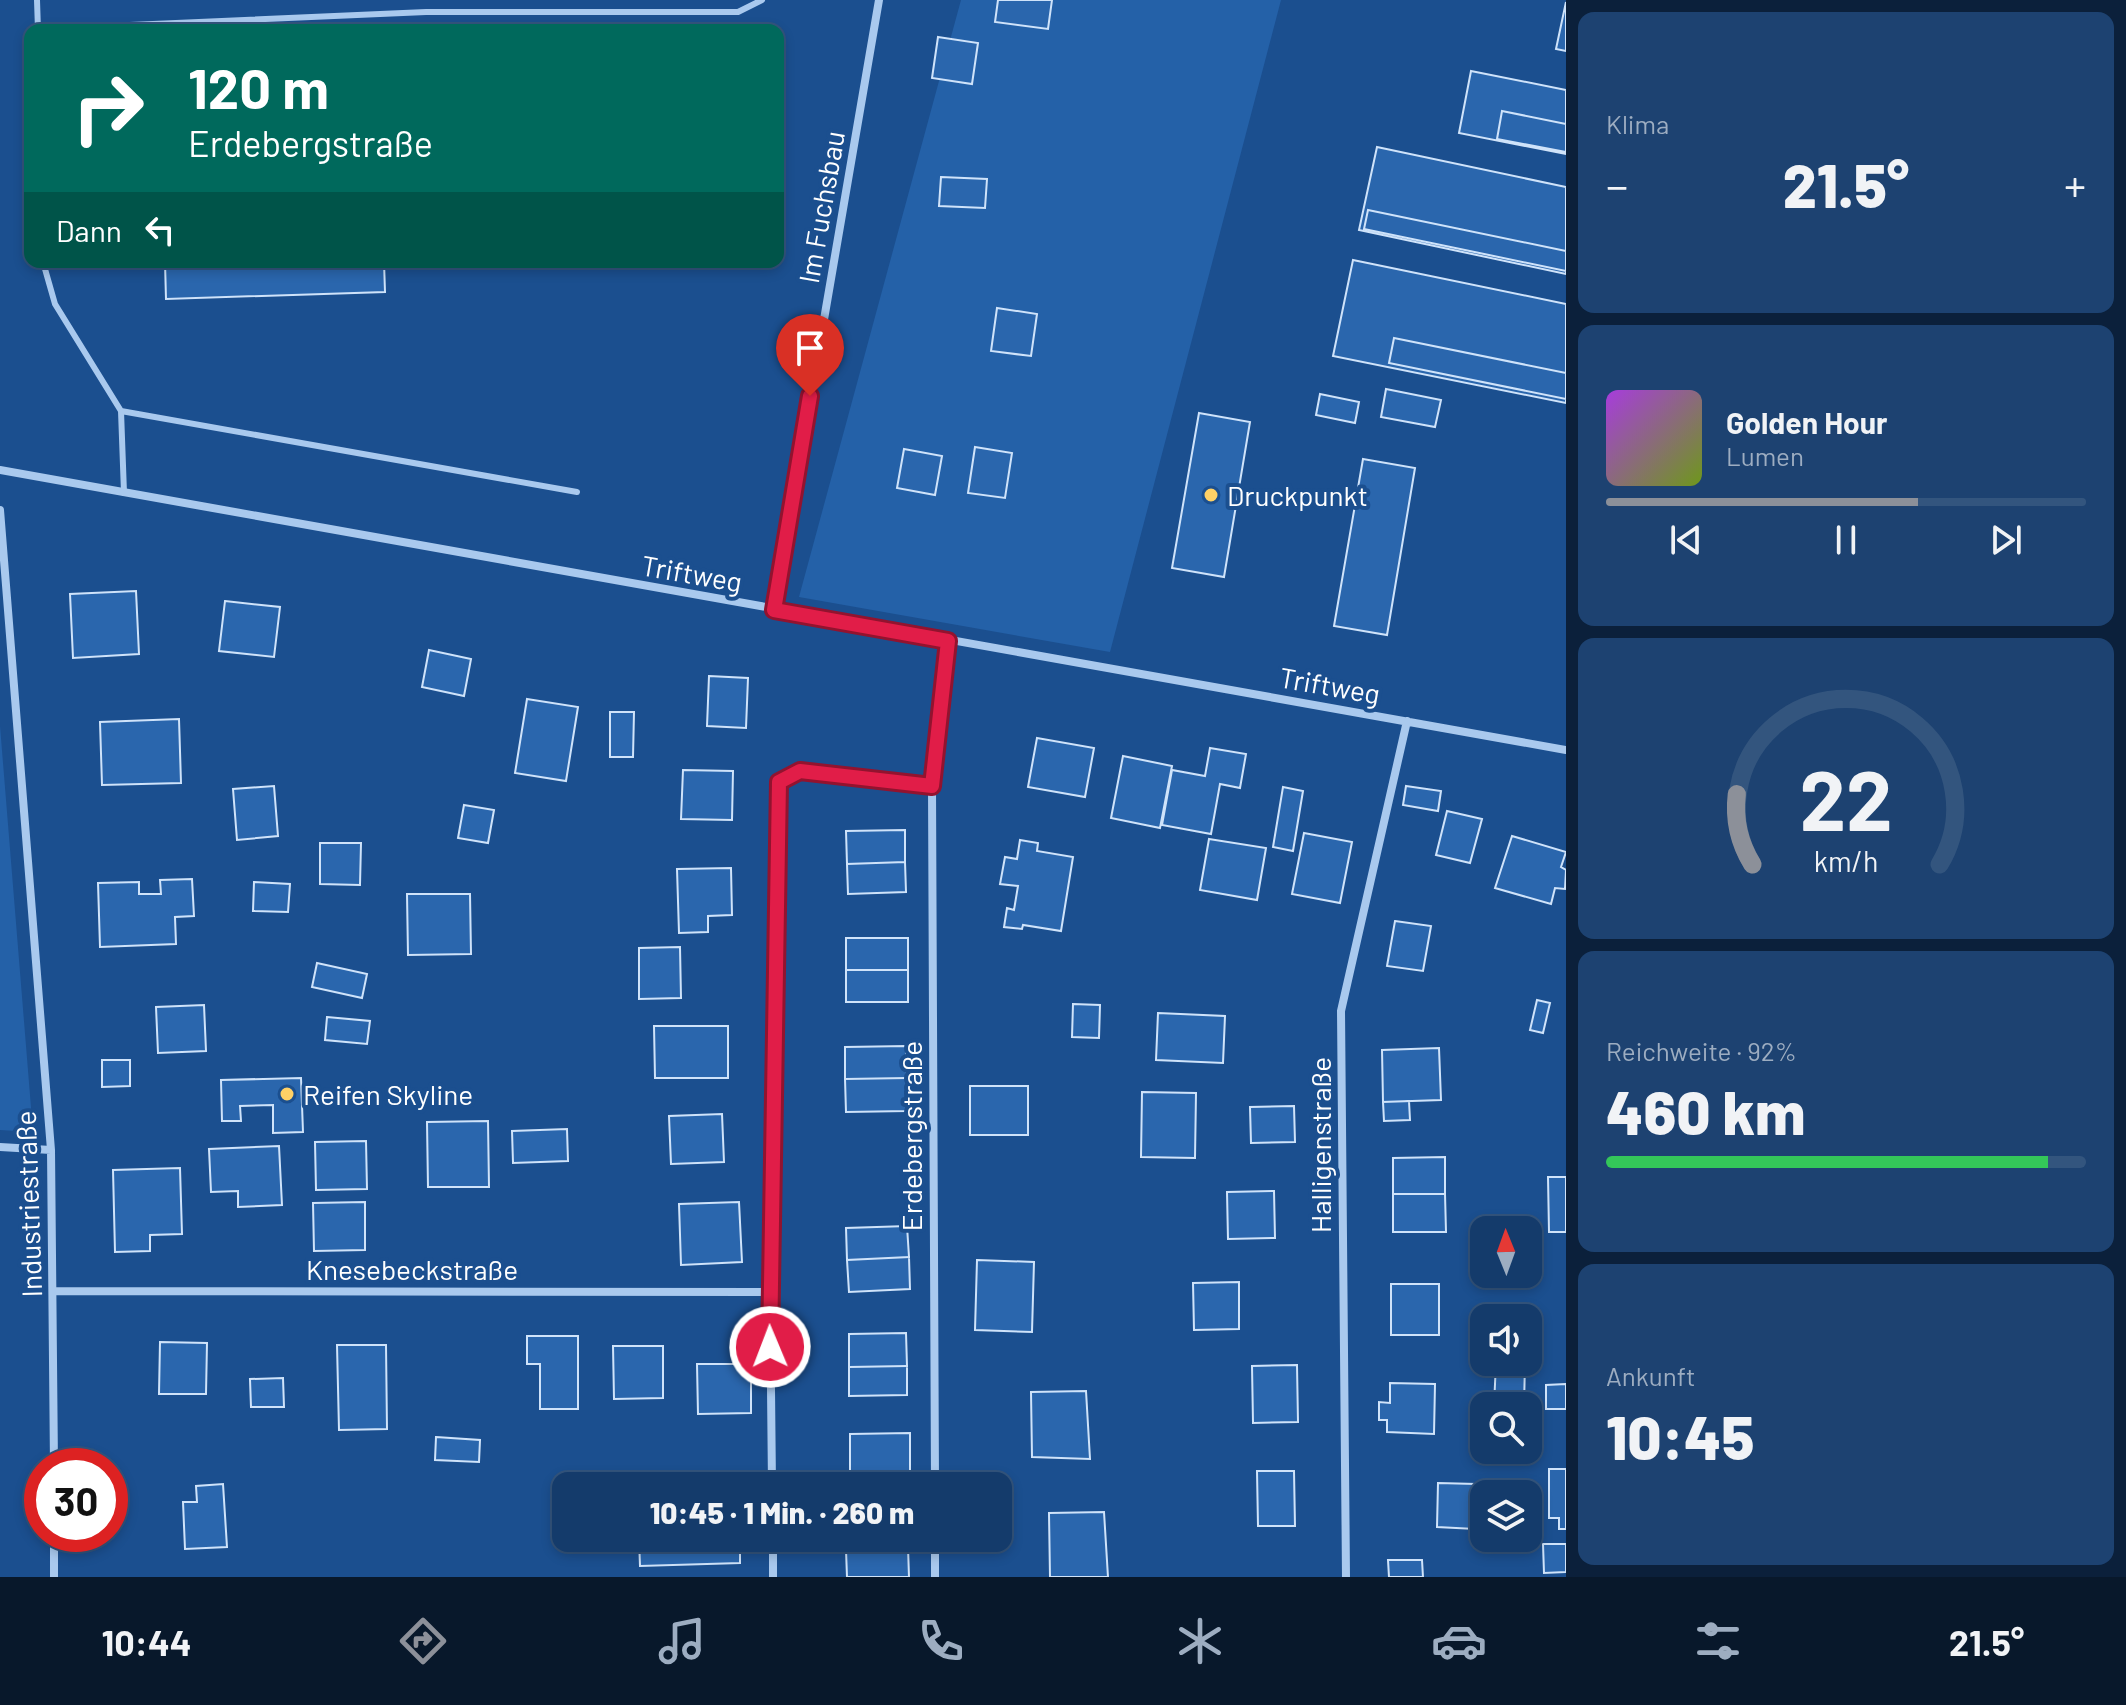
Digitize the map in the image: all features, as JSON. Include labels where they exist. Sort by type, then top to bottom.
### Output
[{"type":"street","name":"Im Fuchsbau","points":[[774,610],[879,0]]},
{"type":"street","name":"Triftweg","points":[[0,470],[1566,750]]},
{"type":"street","name":"Industriestraße","points":[[0,510],[51,1150],[54,1448]]},
{"type":"street","name":"Erdebergstraße","points":[[935,1472],[932,786],[948,641]]},
{"type":"street","name":"Halligenstraße","points":[[1346,1577],[1341,1011],[1407,721]]},
{"type":"street","points":[[772,1472],[770,1292],[779,782],[800,771],[932,786]]},
{"type":"street","points":[[0,1147],[51,1150]]},
{"type":"street","name":"Knesebeckstraße","points":[[54,1291],[770,1292]]},
{"type":"street","points":[[54,1552],[54,1577]]},
{"type":"street","points":[[773,1552],[773,1577]]},
{"type":"street","points":[[935,1552],[935,1577]]},
{"type":"lane","points":[[37,0],[38,24]]},
{"type":"lane","points":[[167,24],[426,12],[738,12],[762,0]]},
{"type":"lane","points":[[45,268],[55,304],[121,411],[124,493]]},
{"type":"lane","points":[[121,411],[577,492]]},
{"type":"shaded area","points":[[961,0],[1281,0],[1110,652],[799,597]]},
{"type":"shaded area","points":[[0,726],[33,1132],[0,1130]]},
{"type":"building","points":[[998,0],[1052,0],[1048,29],[995,22]]},
{"type":"building","points":[[1566,2],[1566,51],[1556,49]]},
{"type":"building","points":[[938,37],[978,43],[972,84],[932,78]]},
{"type":"building","points":[[1471,71],[1566,90],[1566,154],[1459,133]]},
{"type":"building","points":[[1502,111],[1566,124],[1566,152],[1497,139]]},
{"type":"building","points":[[1377,147],[1566,187],[1566,274],[1359,230]]},
{"type":"building","points":[[941,177],[987,179],[985,208],[939,206]]},
{"type":"building","points":[[1368,210],[1566,251],[1566,271],[1364,229]]},
{"type":"building","points":[[1353,260],[1566,304],[1566,403],[1333,356]]},
{"type":"building","points":[[165,268],[384,268],[385,292],[166,299]]},
{"type":"building","points":[[997,308],[1037,314],[1031,356],[991,351]]},
{"type":"building","points":[[1394,338],[1566,373],[1566,399],[1389,363]]},
{"type":"building","points":[[1386,389],[1441,400],[1435,427],[1381,417]]},
{"type":"building","points":[[1320,394],[1359,402],[1355,423],[1316,415]]},
{"type":"building","name":"Druckpunkt","points":[[1199,413],[1250,422],[1224,577],[1172,568]]},
{"type":"building","points":[[975,447],[1012,453],[1005,498],[968,493]]},
{"type":"building","points":[[904,449],[942,456],[935,495],[897,488]]},
{"type":"building","points":[[1363,459],[1415,468],[1387,635],[1334,626]]},
{"type":"building","points":[[136,591],[139,654],[73,658],[70,594]]},
{"type":"building","points":[[225,601],[280,607],[274,657],[219,651]]},
{"type":"building","points":[[429,650],[471,659],[464,696],[422,687]]},
{"type":"building","points":[[709,676],[748,678],[746,728],[707,726]]},
{"type":"building","points":[[527,699],[578,707],[566,781],[515,773]]},
{"type":"building","points":[[610,712],[634,712],[633,757],[610,757]]},
{"type":"building","points":[[179,719],[181,783],[102,785],[100,722]]},
{"type":"building","points":[[1037,738],[1094,748],[1085,797],[1028,787]]},
{"type":"building","points":[[1210,748],[1246,754],[1240,788],[1220,784],[1211,834],[1162,825],[1172,770],[1205,776]]},
{"type":"building","points":[[1123,756],[1172,766],[1160,828],[1111,818]]},
{"type":"building","points":[[683,770],[733,771],[732,820],[681,819]]},
{"type":"building","points":[[274,786],[278,836],[237,840],[233,789]]},
{"type":"building","points":[[1406,786],[1441,791],[1438,811],[1403,805]]},
{"type":"building","points":[[1283,787],[1303,791],[1293,851],[1273,847]]},
{"type":"building","points":[[464,805],[494,810],[488,843],[458,838]]},
{"type":"building","points":[[1447,811],[1482,819],[1470,863],[1436,855]]},
{"type":"building","points":[[905,830],[905,862],[847,864],[846,831]]},
{"type":"building","points":[[1304,833],[1352,842],[1340,903],[1292,894]]},
{"type":"building","points":[[1512,836],[1566,852],[1561,867],[1566,870],[1565,889],[1555,888],[1551,904],[1495,888]]},
{"type":"building","points":[[1209,839],[1266,848],[1257,900],[1200,890]]},
{"type":"building","points":[[1020,840],[1038,843],[1037,851],[1073,857],[1061,931],[1023,925],[1022,929],[1004,927],[1007,908],[1014,910],[1018,886],[1000,884],[1005,857],[1017,859]]},
{"type":"building","points":[[320,843],[361,843],[360,885],[320,884]]},
{"type":"building","points":[[905,862],[906,892],[848,894],[847,864]]},
{"type":"building","points":[[731,868],[732,915],[708,916],[708,932],[679,933],[677,869]]},
{"type":"building","points":[[192,879],[194,916],[175,917],[176,944],[100,947],[98,883],[139,882],[139,894],[161,894],[160,880]]},
{"type":"building","points":[[254,882],[290,884],[288,912],[253,911]]},
{"type":"building","points":[[407,894],[470,894],[471,954],[408,955]]},
{"type":"building","points":[[1395,921],[1431,926],[1423,971],[1387,966]]},
{"type":"building","points":[[846,938],[908,938],[908,970],[846,970]]},
{"type":"building","points":[[680,947],[681,998],[639,999],[639,948]]},
{"type":"building","points":[[317,963],[367,974],[362,998],[312,987]]},
{"type":"building","points":[[846,970],[908,970],[908,1002],[846,1002]]},
{"type":"building","points":[[1537,1000],[1550,1003],[1543,1033],[1530,1030]]},
{"type":"building","points":[[1073,1004],[1100,1005],[1099,1038],[1072,1037]]},
{"type":"building","points":[[204,1005],[206,1051],[158,1053],[156,1007]]},
{"type":"building","points":[[1158,1013],[1225,1016],[1223,1063],[1156,1060]]},
{"type":"building","points":[[327,1017],[370,1021],[367,1044],[325,1040]]},
{"type":"building","points":[[654,1026],[728,1026],[728,1078],[655,1078]]},
{"type":"building","points":[[906,1046],[907,1078],[845,1079],[845,1047]]},
{"type":"building","points":[[1439,1048],[1441,1100],[1383,1102],[1382,1050]]},
{"type":"building","points":[[102,1060],[130,1060],[130,1086],[102,1087]]},
{"type":"building","points":[[301,1078],[303,1132],[273,1133],[273,1105],[240,1106],[241,1121],[222,1121],[221,1080]]},
{"type":"building","points":[[907,1078],[907,1111],[846,1112],[845,1079]]},
{"type":"building","points":[[970,1086],[1028,1086],[1028,1135],[970,1135]]},
{"type":"building","points":[[1142,1092],[1196,1093],[1195,1158],[1141,1157]]},
{"type":"building","points":[[1409,1101],[1410,1120],[1384,1121],[1383,1102]]},
{"type":"building","points":[[1294,1106],[1295,1142],[1251,1143],[1250,1107]]},
{"type":"building","points":[[722,1114],[724,1162],[671,1164],[669,1116]]},
{"type":"building","points":[[488,1121],[489,1187],[428,1187],[427,1122]]},
{"type":"building","points":[[567,1129],[568,1161],[513,1163],[512,1131]]},
{"type":"building","points":[[366,1141],[367,1189],[316,1190],[315,1142]]},
{"type":"building","points":[[279,1146],[282,1205],[238,1207],[238,1191],[211,1192],[209,1149]]},
{"type":"building","points":[[1445,1157],[1445,1194],[1393,1194],[1393,1158]]},
{"type":"building","points":[[180,1168],[182,1234],[150,1235],[150,1251],[115,1252],[113,1170]]},
{"type":"building","points":[[1548,1177],[1566,1177],[1566,1232],[1549,1232]]},
{"type":"building","points":[[1274,1191],[1275,1238],[1228,1239],[1227,1192]]},
{"type":"building","points":[[1393,1194],[1445,1194],[1446,1232],[1393,1232]]},
{"type":"building","points":[[365,1202],[365,1250],[314,1251],[313,1203]]},
{"type":"building","points":[[739,1202],[742,1262],[681,1265],[679,1204]]},
{"type":"building","points":[[907,1226],[909,1257],[847,1260],[846,1228]]},
{"type":"building","points":[[909,1257],[910,1289],[849,1292],[847,1260]]},
{"type":"building","points":[[977,1260],[1034,1262],[1032,1332],[975,1330]]},
{"type":"building","points":[[1239,1282],[1239,1329],[1194,1330],[1193,1283]]},
{"type":"building","points":[[1391,1284],[1439,1284],[1439,1335],[1391,1335]]},
{"type":"building","points":[[906,1333],[907,1366],[849,1367],[849,1334]]},
{"type":"building","points":[[527,1336],[578,1336],[578,1409],[540,1409],[540,1364],[527,1364]]},
{"type":"building","points":[[160,1342],[207,1343],[206,1394],[159,1394]]},
{"type":"building","points":[[337,1345],[386,1345],[387,1429],[339,1430]]},
{"type":"building","points":[[613,1346],[663,1346],[663,1398],[614,1399]]},
{"type":"building","points":[[697,1364],[751,1364],[751,1413],[698,1414]]},
{"type":"building","points":[[1297,1365],[1298,1422],[1253,1423],[1252,1366]]},
{"type":"building","points":[[907,1366],[907,1395],[849,1396],[849,1367]]},
{"type":"building","points":[[1495,1376],[1525,1376],[1524,1392],[1495,1392]]},
{"type":"building","points":[[283,1378],[284,1407],[251,1407],[250,1379]]},
{"type":"building","points":[[1390,1383],[1435,1384],[1434,1434],[1387,1432],[1387,1420],[1379,1420],[1379,1402],[1390,1403]]},
{"type":"building","points":[[1566,1384],[1566,1409],[1546,1409],[1546,1385]]},
{"type":"building","points":[[1086,1391],[1090,1459],[1032,1457],[1031,1392]]},
{"type":"building","points":[[910,1433],[910,1471],[850,1471],[850,1434]]},
{"type":"building","points":[[436,1437],[480,1440],[479,1462],[435,1460]]},
{"type":"building","points":[[1549,1469],[1566,1469],[1566,1529],[1559,1529],[1559,1518],[1549,1518]]},
{"type":"building","points":[[850,1471],[910,1471],[910,1472]]},
{"type":"building","points":[[1257,1471],[1294,1471],[1295,1526],[1258,1526]]},
{"type":"building","points":[[1438,1483],[1470,1484],[1470,1529],[1437,1527]]},
{"type":"building","points":[[223,1484],[227,1547],[185,1549],[183,1502],[197,1502],[196,1486]]},
{"type":"building","points":[[1104,1512],[1108,1577],[1050,1577],[1049,1513]]},
{"type":"building","points":[[1543,1544],[1566,1544],[1566,1572],[1544,1573]]},
{"type":"building","points":[[640,1552],[740,1552],[740,1563],[640,1566]]},
{"type":"building","points":[[846,1552],[908,1552],[909,1577],[847,1577]]},
{"type":"building","points":[[1388,1560],[1422,1560],[1423,1577],[1389,1577]]},
{"type":"place","name":"Druckpunkt","points":[[1211,495]]},
{"type":"place","name":"Reifen Skyline","points":[[287,1094]]},
{"type":"route","points":[[770,1347],[779,782],[800,771],[932,786],[948,641],[774,610],[810,396]]}]
